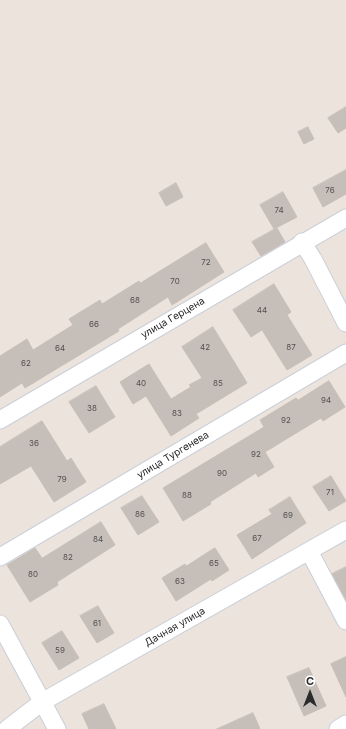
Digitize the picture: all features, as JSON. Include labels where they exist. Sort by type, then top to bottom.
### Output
[{"type":"street","name":"улица Герцена","points":[[0,420],[302,242],[346,218]]},
{"type":"street","points":[[302,242],[313,259],[346,323]]},
{"type":"street","name":"улица Тургенева","points":[[0,558],[346,354]]},
{"type":"street","name":"Дачная улица","points":[[6,729],[42,702],[346,530]]},
{"type":"street","points":[[309,551],[346,621]]},
{"type":"street","points":[[0,624],[57,729]]},
{"type":"street","points":[[338,729],[346,724]]},
{"type":"building","points":[[346,107],[346,128],[338,133],[328,118]]},
{"type":"building","points":[[308,127],[314,139],[304,144],[298,132]]},
{"type":"building","points":[[346,170],[346,194],[323,207],[313,188]]},
{"type":"building","points":[[176,183],[183,197],[166,206],[159,193]]},
{"type":"building","points":[[283,192],[297,217],[274,229],[260,205]]},
{"type":"building","points":[[277,228],[285,242],[261,256],[252,242]]},
{"type":"building","points":[[206,243],[224,272],[172,305],[168,297],[118,329],[119,331],[25,388],[22,383],[0,397],[0,356],[27,339],[33,350],[73,325],[69,319],[100,300],[102,304],[139,281],[140,283]]},
{"type":"building","points":[[274,284],[291,312],[287,315],[312,355],[287,370],[262,330],[251,337],[233,310]]},
{"type":"building","points":[[213,327],[247,383],[196,414],[199,418],[171,436],[146,396],[133,404],[120,382],[149,364],[171,399],[191,387],[189,385],[202,378],[182,347]]},
{"type":"building","points":[[329,381],[345,407],[323,421],[321,418],[265,452],[274,467],[258,477],[256,473],[183,521],[163,488],[264,427],[260,420],[296,398],[298,400]]},
{"type":"building","points":[[96,386],[115,417],[89,433],[69,402]]},
{"type":"building","points":[[42,421],[67,461],[71,458],[86,482],[54,502],[31,466],[0,484],[0,447]]},
{"type":"building","points":[[331,476],[346,501],[329,511],[313,487]]},
{"type":"building","points":[[142,496],[159,522],[138,535],[121,508]]},
{"type":"building","points":[[290,497],[306,523],[252,559],[237,535],[272,514],[269,510]]},
{"type":"building","points":[[101,522],[115,545],[57,582],[58,585],[30,602],[7,565],[35,548],[42,558]]},
{"type":"building","points":[[215,548],[229,570],[212,581],[211,579],[176,601],[162,578],[185,564],[186,566]]},
{"type":"building","points":[[346,567],[346,600],[332,574]]},
{"type":"building","points":[[98,606],[114,633],[97,643],[80,616]]},
{"type":"building","points":[[62,631],[79,658],[59,670],[42,643]]},
{"type":"building","points":[[346,657],[346,697],[331,664]]},
{"type":"building","points":[[309,668],[326,706],[304,716],[287,677]]},
{"type":"building","points":[[104,704],[116,729],[89,729],[82,714]]},
{"type":"building","points":[[253,713],[260,729],[217,729]]}]
